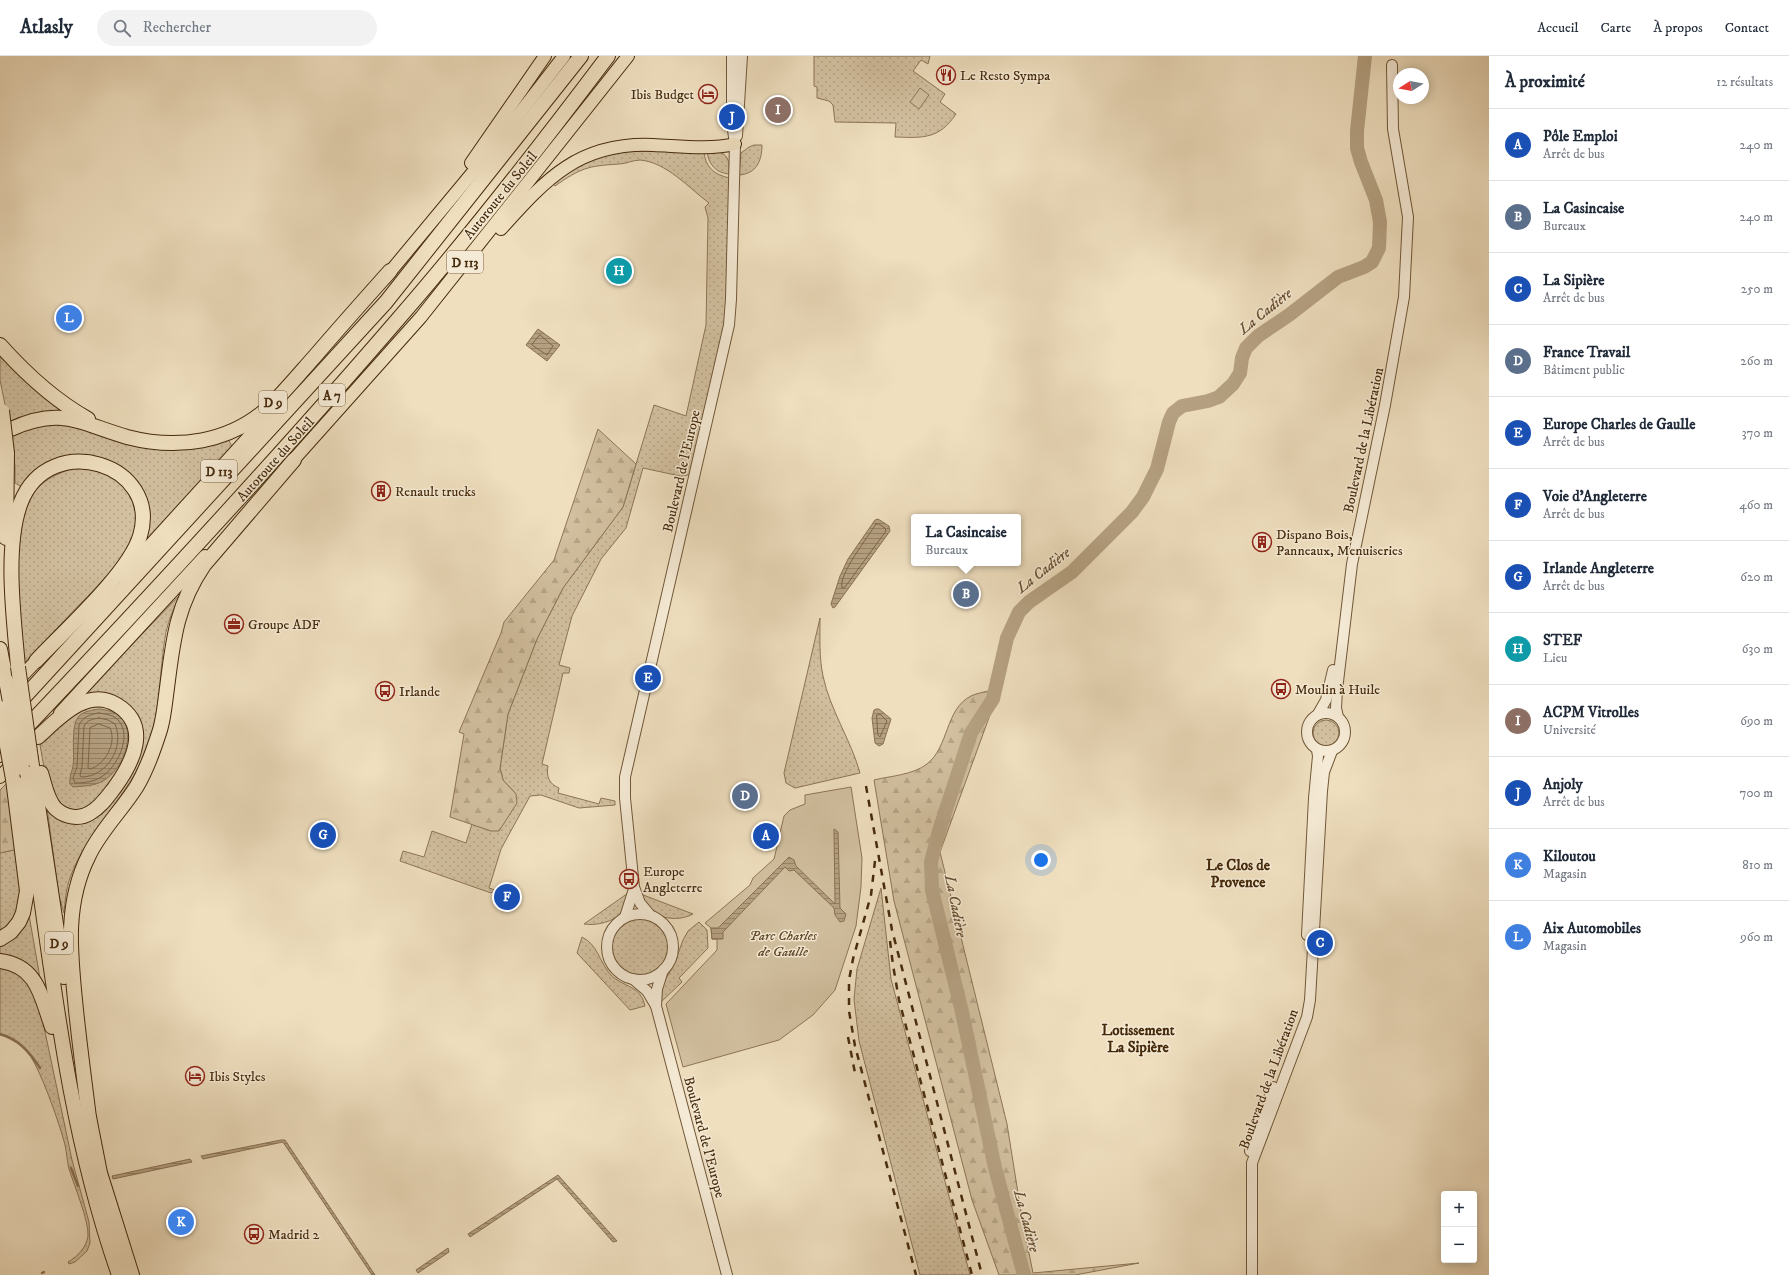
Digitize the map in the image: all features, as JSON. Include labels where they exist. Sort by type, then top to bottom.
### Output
[{"type":"highway","name":"Autoroute du Soleil","points":[[0,722],[249,453],[386,302],[581,56]]},
{"type":"highway","name":"Autoroute du Soleil","points":[[0,756],[270,466],[401,316],[539,147],[608,56]]},
{"type":"highway","name":"D 9","points":[[10,429],[36,420],[60,418],[81,421],[142,440],[178,443],[218,437],[240,427],[268,408],[390,271]]},
{"type":"highway","name":"D 9","points":[[0,345],[28,374],[58,399],[86,418],[111,431]]},
{"type":"highway","name":"D 9","points":[[1,406],[7,453],[6,581],[8,618],[24,717],[20,767],[47,795],[52,804],[63,814],[72,817],[82,817],[90,814],[100,806],[108,796],[124,774],[132,758],[136,744],[136,732],[129,715],[116,704],[104,700],[89,701],[78,704],[38,736]]},
{"type":"highway","points":[[17,669],[13,564],[16,518],[22,500],[34,481],[54,467],[79,460],[109,467],[123,476],[137,495],[142,512],[140,535],[125,564],[36,660]]},
{"type":"highway","points":[[90,1126],[70,951],[70,921],[76,886],[89,854],[137,785],[156,741],[162,724],[177,621],[192,583],[204,565],[294,460]]},
{"type":"highway","name":"D 9","points":[[0,649],[20,767],[65,1062],[87,1169],[119,1275]]},
{"type":"highway","name":"D 9","points":[[0,708],[20,767],[100,1173],[132,1275]]},
{"type":"highway","points":[[0,939],[11,932],[19,922],[23,913],[26,896],[20,767]]},
{"type":"highway","name":"D 9","points":[[0,961],[19,966],[33,978],[38,987],[65,1062]]},
{"type":"main road","points":[[412,245],[545,56]]},
{"type":"main road","name":"D 113","points":[[0,699],[36,660],[137,560],[224,464],[390,271],[488,154],[564,56]]},
{"type":"main road","name":"D 113","points":[[20,767],[38,736],[294,460],[421,317],[606,86],[628,56]]},
{"type":"main road","points":[[421,317],[529,198],[544,183],[565,166],[592,154],[624,145],[716,147],[735,144]]},
{"type":"street","name":"Boulevard de l'Europe","points":[[727,1275],[656,1006],[656,989],[663,970],[672,954],[672,943],[670,933],[663,924],[650,915],[640,903],[634,887],[625,798],[625,777],[726,340],[731,299],[735,144],[732,122],[732,56]]},
{"type":"street","points":[[735,144],[739,125],[742,56]]},
{"type":"street","name":"Boulevard de la Libération","points":[[1252,1275],[1252,1162],[1307,1017],[1310,1000],[1324,772],[1332,751],[1341,745],[1345,735],[1344,724],[1338,717],[1336,708],[1342,637],[1352,564],[1385,405],[1404,298],[1408,217],[1393,129],[1392,61]]},
{"type":"street","name":"Boulevard de la Libération","points":[[1247,1275],[1247,1162],[1256,1129],[1301,1015],[1304,997],[1315,781],[1318,756],[1317,750],[1309,742],[1306,733],[1309,723],[1318,714],[1326,700],[1342,637]]},
{"type":"street","points":[[1318,714],[1328,713],[1338,717]]},
{"type":"street","points":[[1317,750],[1327,752],[1332,751]]},
{"type":"street","name":"Boulevard de l'Europe","points":[[634,887],[625,917],[616,924],[611,931],[607,950],[610,960],[616,969],[624,975],[634,979],[647,991],[656,1006]]},
{"type":"street","points":[[625,917],[638,914],[650,915]]},
{"type":"street","points":[[634,979],[644,979],[654,976],[663,970]]},
{"type":"green space","points":[[814,56],[930,56],[928,64],[921,60],[913,71],[945,94],[940,102],[956,114],[950,122],[937,133],[923,137],[895,137],[896,123],[835,122],[833,105],[829,101],[817,98],[817,87],[814,86]]},
{"type":"green space","points":[[920,88],[929,95],[919,109],[910,102]]},
{"type":"green space","points":[[754,145],[762,145],[761,156],[757,166],[750,172],[739,175],[741,153]]},
{"type":"green space","points":[[621,151],[704,151],[708,166],[719,175],[730,178],[726,314],[723,335],[691,472],[686,476],[682,475],[682,480],[679,479],[680,476],[643,468],[626,528],[601,559],[572,616],[559,665],[570,668],[569,673],[563,673],[542,764],[548,766],[547,773],[549,779],[559,788],[558,793],[599,804],[601,798],[615,801],[615,805],[579,808],[541,795],[530,796],[501,849],[489,888],[495,890],[491,893],[400,861],[403,851],[424,857],[432,831],[466,843],[472,824],[491,831],[516,794],[503,780],[500,768],[508,714],[537,639],[563,588],[623,507],[654,405],[686,416],[706,325],[708,218],[705,207],[709,203],[685,183],[659,165],[640,160],[585,169],[571,175],[555,186],[551,182],[580,163]]},
{"type":"green space","points":[[707,151],[719,152],[726,156],[729,163],[729,174],[720,172],[711,164]]},
{"type":"green space","points":[[0,351],[61,408],[60,410],[47,412],[9,424],[0,380]]},
{"type":"green space","points":[[71,423],[108,436],[228,439],[233,448],[139,552],[147,510],[98,458],[33,474],[22,487],[15,483],[15,466],[10,434],[30,426]]},
{"type":"green space","points":[[598,429],[636,464],[623,507],[563,588],[537,639],[508,714],[500,768],[503,780],[516,794],[517,803],[499,831],[491,831],[450,817],[464,734],[459,732],[501,633],[504,622],[554,560]]},
{"type":"green space","points":[[82,466],[111,475],[128,491],[136,508],[136,525],[130,542],[121,558],[108,574],[24,663],[20,626],[18,579],[18,555],[23,513],[29,499],[45,481],[66,471]]},
{"type":"green space","points":[[180,595],[166,632],[157,707],[151,737],[146,751],[129,784],[97,829],[77,861],[70,878],[64,913],[59,896],[47,808],[59,818],[103,806],[139,726],[94,694],[85,693]]},
{"type":"green space","points":[[820,618],[821,662],[826,689],[860,773],[795,788],[786,783],[784,773]]},
{"type":"green space","points":[[992,690],[998,693],[940,852],[1007,1124],[1022,1218],[1033,1273],[1139,1263],[1075,1275],[999,1275],[972,1200],[894,901],[874,780],[915,771],[927,764],[940,748],[951,719],[963,702],[973,695]]},
{"type":"green space","points":[[98,703],[118,711],[124,717],[131,729],[132,736],[130,752],[117,776],[99,798],[89,806],[78,810],[67,808],[57,800],[50,788],[40,745],[77,709]]},
{"type":"green space","points":[[1326,720],[1335,724],[1339,733],[1335,742],[1326,746],[1317,742],[1313,733],[1317,724]]},
{"type":"green space","points":[[8,782],[18,849],[0,853],[0,790]]},
{"type":"green space","name":"Parc Charles de Gaulle","points":[[851,787],[862,858],[861,887],[856,926],[835,990],[813,1015],[779,1040],[683,1067],[666,1004],[717,950],[717,939],[712,939],[711,928],[705,923],[750,885],[753,878],[774,859],[784,816],[790,810],[805,804],[805,795]]},
{"type":"green space","points":[[18,849],[22,876],[17,916],[0,934],[0,853]]},
{"type":"green space","points":[[881,888],[891,979],[970,1275],[920,1275],[859,1041],[854,999],[857,969]]},
{"type":"green space","points":[[631,891],[626,905],[619,915],[610,921],[584,924]]},
{"type":"green space","points":[[638,893],[693,914],[682,918],[671,918],[659,915],[654,913],[646,906]]},
{"type":"green space","points":[[29,915],[40,978],[0,958],[0,944]]},
{"type":"green space","points":[[640,919],[655,924],[663,932],[668,947],[663,962],[655,970],[640,975],[625,970],[617,962],[612,947],[617,932],[625,924]]},
{"type":"green space","points":[[699,922],[707,930],[708,948],[679,978],[682,982],[660,1003],[663,983],[674,965],[683,940],[688,931]]},
{"type":"green space","points":[[582,937],[592,944],[610,974],[620,982],[635,990],[643,999],[645,1006],[630,1010],[577,953]]},
{"type":"green space","points":[[0,966],[26,976],[40,1008],[72,1160],[89,1222],[90,1243],[87,1251],[75,1262],[69,1264],[68,1262],[83,1248],[88,1236],[88,1229],[69,1169],[65,1145],[59,1124],[43,1081],[26,1050],[17,1043],[0,1035]]},
{"type":"water","points":[[538,329],[560,345],[547,361],[526,345]]},
{"type":"water","points":[[878,519],[889,526],[890,531],[833,608],[831,604],[840,576],[848,559],[875,520]]},
{"type":"water","points":[[99,709],[115,713],[122,718],[128,734],[125,752],[116,769],[103,781],[92,785],[73,787],[70,784],[70,779],[73,766],[76,720],[83,713]]},
{"type":"water","points":[[879,709],[891,719],[883,744],[879,746],[875,743],[872,718],[874,710]]},
{"type":"water","points":[[834,829],[838,832],[840,908],[846,914],[844,921],[840,922],[835,915],[834,908],[794,870],[789,871],[785,867],[723,932],[723,939],[712,939],[711,928],[718,928],[789,857],[794,860],[796,866],[835,904]]},
{"type":"water","points":[[285,1140],[375,1275],[372,1275],[283,1142],[203,1159],[201,1156]]},
{"type":"water","points":[[190,1159],[192,1162],[113,1179],[112,1176]]},
{"type":"water","points":[[558,1175],[617,1241],[613,1242],[557,1179],[470,1237],[468,1234]]},
{"type":"water","points":[[448,1248],[449,1252],[418,1273],[416,1270]]},
{"type":"waterway","name":"La Cadière","points":[[1024,1275],[995,1168],[962,1012],[932,890],[931,862],[939,831],[971,733],[993,699],[1007,638],[1019,612],[1029,602],[1072,572],[1132,512],[1143,497],[1157,469],[1169,422],[1173,413],[1182,406],[1208,401],[1219,397],[1233,384],[1240,373],[1242,358],[1246,348],[1258,336],[1289,315],[1338,277],[1364,267],[1372,262],[1379,248],[1380,222],[1376,200],[1357,148],[1357,131],[1365,56]]},
{"type":"waterway","points":[[0,1034],[13,1039],[23,1047],[40,1068]]},
{"type":"waterway","points":[[71,1168],[78,1186]]},
{"type":"railway","points":[[866,786],[892,930],[982,1275]]},
{"type":"railway","points":[[875,861],[871,895],[853,959],[849,980],[849,1011],[855,1046],[916,1275]]},
{"type":"railway","points":[[890,941],[899,1000],[972,1275]]},
{"type":"railway","points":[[848,1037],[855,1073]]},
{"type":"place","name":"Le Resto Sympa","points":[[946,75]]},
{"type":"place","name":"Ibis Budget","points":[[708,94]]},
{"type":"place","name":"ACPM Vitrolles","points":[[778,110]]},
{"type":"place","name":"Anjoly","points":[[732,117]]},
{"type":"place","name":"STEF","points":[[619,271]]},
{"type":"place","name":"Aix Automobiles","points":[[69,318]]},
{"type":"place","name":"Renault trucks","points":[[381,491]]},
{"type":"place","name":"Dispano Bois, Panneaux, Menuiseries","points":[[1262,542]]},
{"type":"place","name":"La Casincaise","points":[[966,594]]},
{"type":"place","name":"Groupe ADF","points":[[234,624]]},
{"type":"place","name":"Europe Charles de Gaulle","points":[[648,678]]},
{"type":"place","name":"Moulin à Huile","points":[[1281,689]]},
{"type":"place","name":"Irlande","points":[[385,691]]},
{"type":"place","name":"France Travail","points":[[745,796]]},
{"type":"place","name":"Irlande Angleterre","points":[[323,835]]},
{"type":"place","name":"Pôle Emploi","points":[[766,836]]},
{"type":"place","name":"Europe Angleterre","points":[[629,879]]},
{"type":"place","name":"Voie d'Angleterre","points":[[507,897]]},
{"type":"place","name":"La Sipière","points":[[1320,943]]},
{"type":"place","name":"Ibis Styles","points":[[195,1076]]},
{"type":"place","name":"Kiloutou","points":[[181,1222]]},
{"type":"place","name":"Madrid 2","points":[[254,1234]]},
{"type":"district","name":"Le Clos de Provence","points":[[1238,874]]},
{"type":"district","name":"Lotissement La Sipière","points":[[1138,1038]]}]
